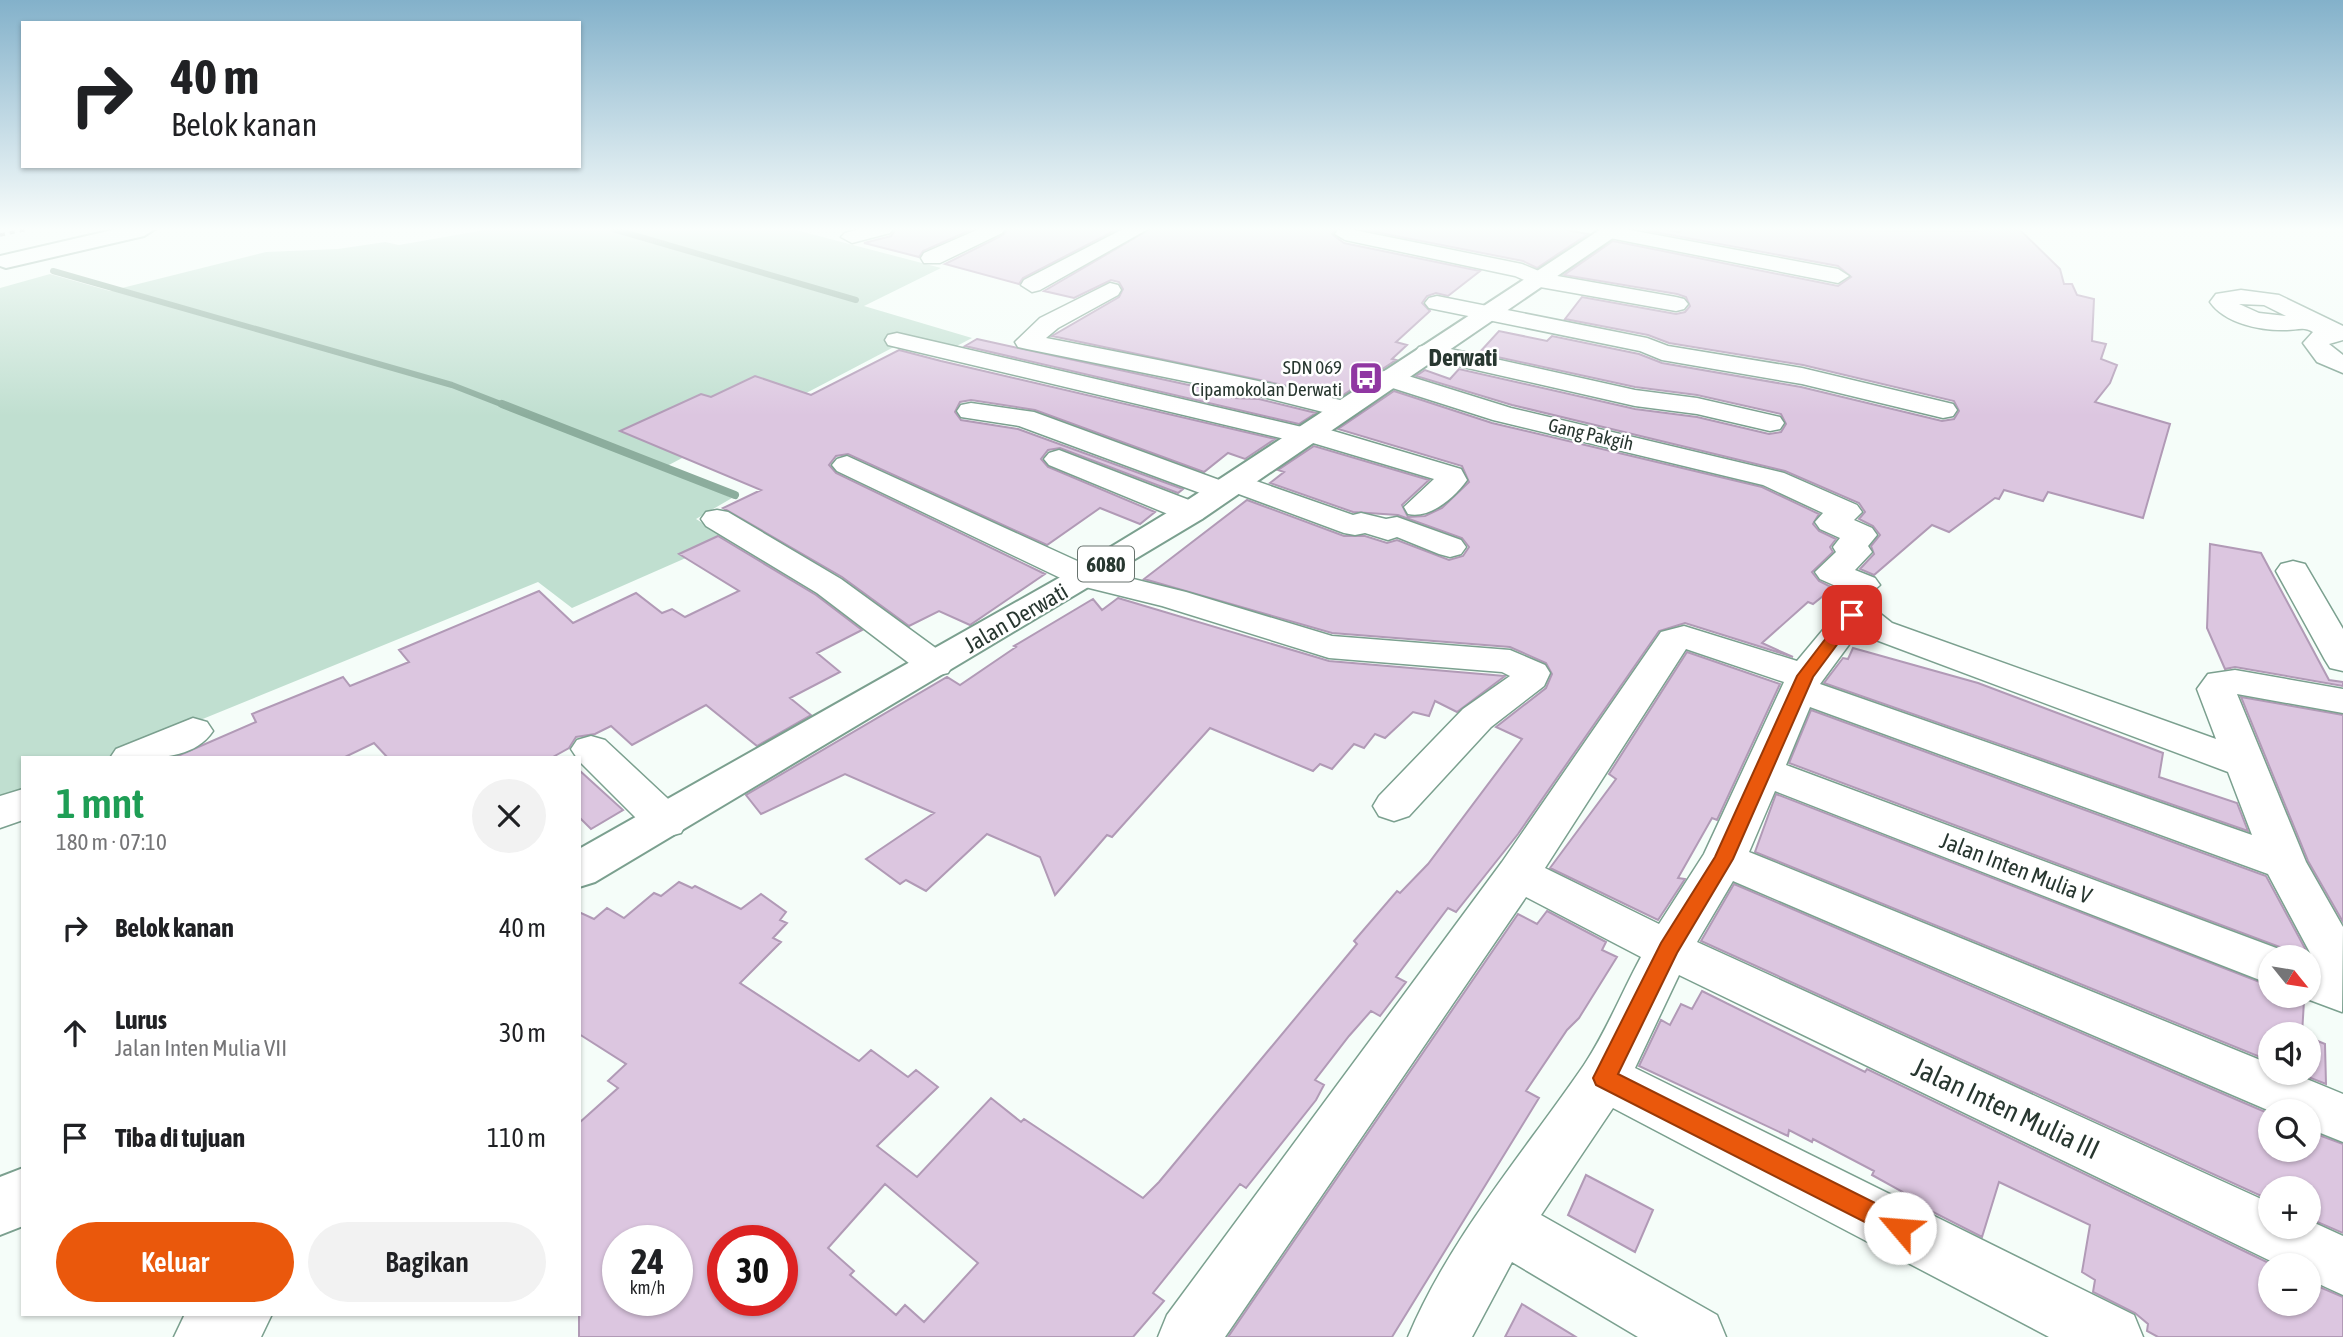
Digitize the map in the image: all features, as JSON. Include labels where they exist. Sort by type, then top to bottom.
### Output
[{"type":"main road","name":"Jalan Derwati","points":[[581,869],[1085,578],[1308,434],[1428,352],[1510,291]]},
{"type":"main road","points":[[0,1207],[21,1196]]},
{"type":"street","points":[[1107,291],[1049,323],[1027,342],[1236,387],[1259,388],[1343,410]]},
{"type":"street","points":[[1593,291],[1676,304]]},
{"type":"street","points":[[1437,303],[1581,346]]},
{"type":"street","points":[[1479,314],[1641,343],[1675,354],[1860,388],[1943,410]]},
{"type":"street","points":[[2307,320],[2339,333]]},
{"type":"street","points":[[2339,333],[2323,336],[2315,343],[2326,357],[2343,365]]},
{"type":"street","points":[[897,340],[1308,434],[1451,475],[1452,480],[1419,507]]},
{"type":"street","points":[[1428,352],[1635,398],[1697,406],[1770,422]]},
{"type":"street","name":"Gang Pakgih","points":[[1389,378],[1503,414],[1737,469],[1794,488],[1846,512],[1830,522],[1861,535],[1849,547],[1856,552],[1832,572],[1863,585],[1841,600],[1855,613]]},
{"type":"street","points":[[971,411],[1024,418],[1355,526],[1361,522],[1388,530],[1397,526],[1450,547]]},
{"type":"street","points":[[1059,459],[1191,512]]},
{"type":"street","points":[[847,465],[1085,578],[1174,599],[1329,647],[1441,658],[1510,661],[1532,673],[1531,678],[1477,718],[1394,806]]},
{"type":"street","points":[[717,519],[829,586],[935,665]]},
{"type":"street","points":[[2293,571],[2343,660]]},
{"type":"street","points":[[1439,1337],[1502,1224],[1604,1078],[1668,949],[1724,859],[1803,683],[1855,613],[1891,636],[2243,763]]},
{"type":"street","points":[[1189,1337],[1518,874],[1674,640],[1684,637],[2284,863]]},
{"type":"street","points":[[2335,981],[2243,763],[2216,689],[2221,682],[2343,701]]},
{"type":"street","points":[[135,756],[193,731]]},
{"type":"street","points":[[591,749],[666,822]]},
{"type":"street","name":"Jalan Inten Mulia V","points":[[1762,771],[2258,959]]},
{"type":"street","points":[[0,813],[21,804]]},
{"type":"street","points":[[1724,859],[2343,1118]]},
{"type":"street","name":"Jalan Inten Mulia III","points":[[1518,874],[1668,949],[2343,1266]]},
{"type":"street","points":[[1604,1078],[2085,1330]]},
{"type":"street","points":[[1502,1224],[1695,1337]]},
{"type":"street","points":[[205,1337],[239,1316]]},
{"type":"green space","points":[[0,291],[894,291],[864,306],[972,338],[951,349],[911,338],[665,467],[732,498],[696,519],[729,539],[572,608],[538,582],[112,756],[21,756],[21,793],[0,801]]},
{"type":"building","points":[[1046,291],[1088,291],[1074,298]]},
{"type":"building","points":[[1122,291],[1454,291],[1448,296],[1436,293],[1427,296],[1422,303],[1430,311],[1396,342],[1407,345],[1392,359],[1396,360],[1340,397],[1052,336],[1119,297]]},
{"type":"building","points":[[1661,291],[2075,291],[2077,295],[2094,299],[2092,341],[2106,344],[2101,359],[2117,365],[2110,383],[2095,402],[2170,424],[2143,518],[2048,492],[2043,501],[2004,490],[1999,499],[1995,498],[1949,532],[1932,525],[1874,575],[1860,569],[1874,554],[1871,546],[1880,535],[1873,526],[1859,519],[1865,512],[1859,503],[1785,471],[1512,405],[1416,376],[1425,370],[1450,379],[1459,369],[1635,409],[1697,417],[1769,434],[1781,432],[1786,424],[1781,414],[1697,395],[1635,387],[1479,353],[1499,331],[1547,341],[1552,336],[1639,354],[1662,363],[1801,387],[1942,421],[1954,419],[1959,411],[1954,401],[1803,365],[1669,343],[1648,335],[1565,319],[1582,297],[1676,314],[1685,312],[1690,306],[1686,297]]},
{"type":"building","points":[[977,339],[1198,387],[1234,398],[1259,399],[1316,413],[1299,424],[965,346]]},
{"type":"building","points":[[899,350],[1275,439],[1245,459],[1228,453],[1204,472],[1035,410],[971,400],[960,402],[955,412],[961,420],[1018,429],[1183,489],[1178,493],[1060,448],[1048,450],[1041,459],[1048,467],[1155,512],[1140,524],[1100,508],[1047,545],[848,454],[836,456],[829,465],[836,473],[1045,574],[970,625],[939,611],[909,626],[842,577],[723,508],[761,490],[620,431],[701,394],[711,397],[755,376],[811,395]]},
{"type":"building","points":[[1394,391],[1492,423],[1762,487],[1819,514],[1813,524],[1819,531],[1836,539],[1830,547],[1833,552],[1812,572],[1819,581],[1833,588],[1813,604],[1808,602],[1762,643],[1793,657],[1685,623],[1659,631],[1518,834],[1456,912],[1448,908],[1396,977],[1406,982],[1380,1016],[1371,1011],[1315,1080],[1324,1085],[1316,1100],[1246,1188],[1240,1184],[1153,1293],[1164,1301],[1133,1337],[579,1337],[581,1121],[618,1088],[608,1081],[626,1064],[581,1035],[581,913],[594,919],[607,908],[624,918],[654,893],[661,896],[679,882],[692,888],[695,886],[741,909],[761,894],[786,912],[780,920],[787,923],[773,938],[781,942],[740,983],[859,1061],[871,1050],[908,1077],[916,1070],[938,1087],[877,1146],[917,1177],[991,1098],[1021,1122],[1024,1119],[1143,1198],[1357,944],[1354,941],[1397,891],[1400,893],[1428,864],[1522,739],[1496,727],[1546,688],[1552,674],[1546,663],[1510,647],[1332,633],[1144,579],[1247,500],[1344,536],[1365,536],[1387,543],[1397,540],[1449,560],[1463,556],[1469,547],[1462,538],[1398,515],[1353,512],[1270,483],[1284,472],[1278,470],[1314,446],[1429,480],[1402,505],[1408,517],[1425,516],[1442,508],[1469,482],[1462,466],[1338,429]],"holes":[[[885,1184],[978,1263],[924,1322],[905,1305],[896,1315],[850,1275],[854,1271],[828,1248]]]},
{"type":"building","points":[[718,536],[816,595],[862,630],[817,653],[840,672],[790,698],[811,715],[757,746],[706,705],[632,745],[611,726],[595,734],[576,737],[569,748],[555,756],[386,756],[374,743],[347,756],[178,756],[256,722],[252,714],[343,677],[350,686],[409,662],[399,650],[539,591],[573,623],[636,593],[662,613],[672,609],[685,617],[739,591],[679,554]]},
{"type":"building","points":[[2210,544],[2261,553],[2329,680],[2343,682],[2343,686],[2235,667],[2225,669],[2207,628]]},
{"type":"building","points":[[1118,598],[1329,661],[1505,676],[1457,712],[1435,701],[1429,716],[1413,712],[1385,738],[1375,734],[1364,748],[1354,744],[1332,769],[1320,764],[1313,771],[1210,728],[1112,837],[1107,835],[1055,895],[1040,857],[987,834],[926,891],[906,880],[900,884],[866,859],[934,813],[845,774],[761,814],[746,795],[947,677],[960,685],[1016,647],[1014,646],[1093,599],[1102,610]]},
{"type":"building","points":[[1853,648],[1978,683],[2163,753],[2159,777],[2237,803],[2248,831],[1824,683],[1843,658],[1848,659]]},
{"type":"building","points":[[1687,652],[1780,684],[1717,820],[1712,818],[1678,878],[1685,879],[1658,920],[1550,868],[1616,779],[1609,774]]},
{"type":"building","points":[[2241,697],[2343,715],[2343,922],[2308,861]]},
{"type":"building","points":[[1811,710],[2266,876],[2303,945],[2275,945],[1789,763]]},
{"type":"building","points":[[581,772],[623,810],[591,829],[581,819]]},
{"type":"building","points":[[1776,794],[2258,981],[2258,1008],[2304,1008],[2303,1022],[2258,1022],[2258,1056],[1755,852]]},
{"type":"building","points":[[1734,884],[2258,1109],[2258,1162],[2321,1162],[2321,1136],[2343,1144],[2343,1233],[2321,1224],[2321,1176],[2258,1176],[2258,1195],[1701,941]]},
{"type":"building","points":[[1547,911],[1606,942],[1602,950],[1617,957],[1579,1018],[1567,1030],[1526,1091],[1539,1098],[1392,1337],[1228,1337],[1518,914],[1537,924]]},
{"type":"building","points":[[1702,991],[1865,1072],[1867,1069],[2258,1258],[2258,1316],[2321,1316],[2321,1288],[2343,1297],[2343,1337],[2158,1337],[2147,1331],[2148,1324],[2135,1313],[2093,1292],[2095,1280],[2082,1272],[2090,1225],[1999,1182],[1982,1237],[1925,1208],[1912,1197],[1872,1175],[1874,1171],[1813,1139],[1812,1142],[1789,1130],[1788,1136],[1639,1066],[1661,1020],[1670,1025],[1681,1004],[1692,1009]]},
{"type":"building","points":[[2321,1042],[2325,1044],[2326,1084],[2321,1082]]},
{"type":"building","points":[[1586,1175],[1653,1210],[1635,1252],[1568,1215]]},
{"type":"building","points":[[1522,1304],[1576,1337],[1505,1337]]},
{"type":"waterway","points":[[124,291],[452,385],[506,406]]},
{"type":"waterway","points":[[827,291],[856,300]]},
{"type":"waterway","points":[[502,404],[735,495]]},
{"type":"place","name":"SDN 069 Cipamokolan Derwati","points":[[1366,378]]},
{"type":"district","name":"Derwati","points":[[1463,357]]},
{"type":"route","points":[[1852,615],[1805,676],[1724,859],[1668,949],[1604,1078],[1900,1228]]}]
